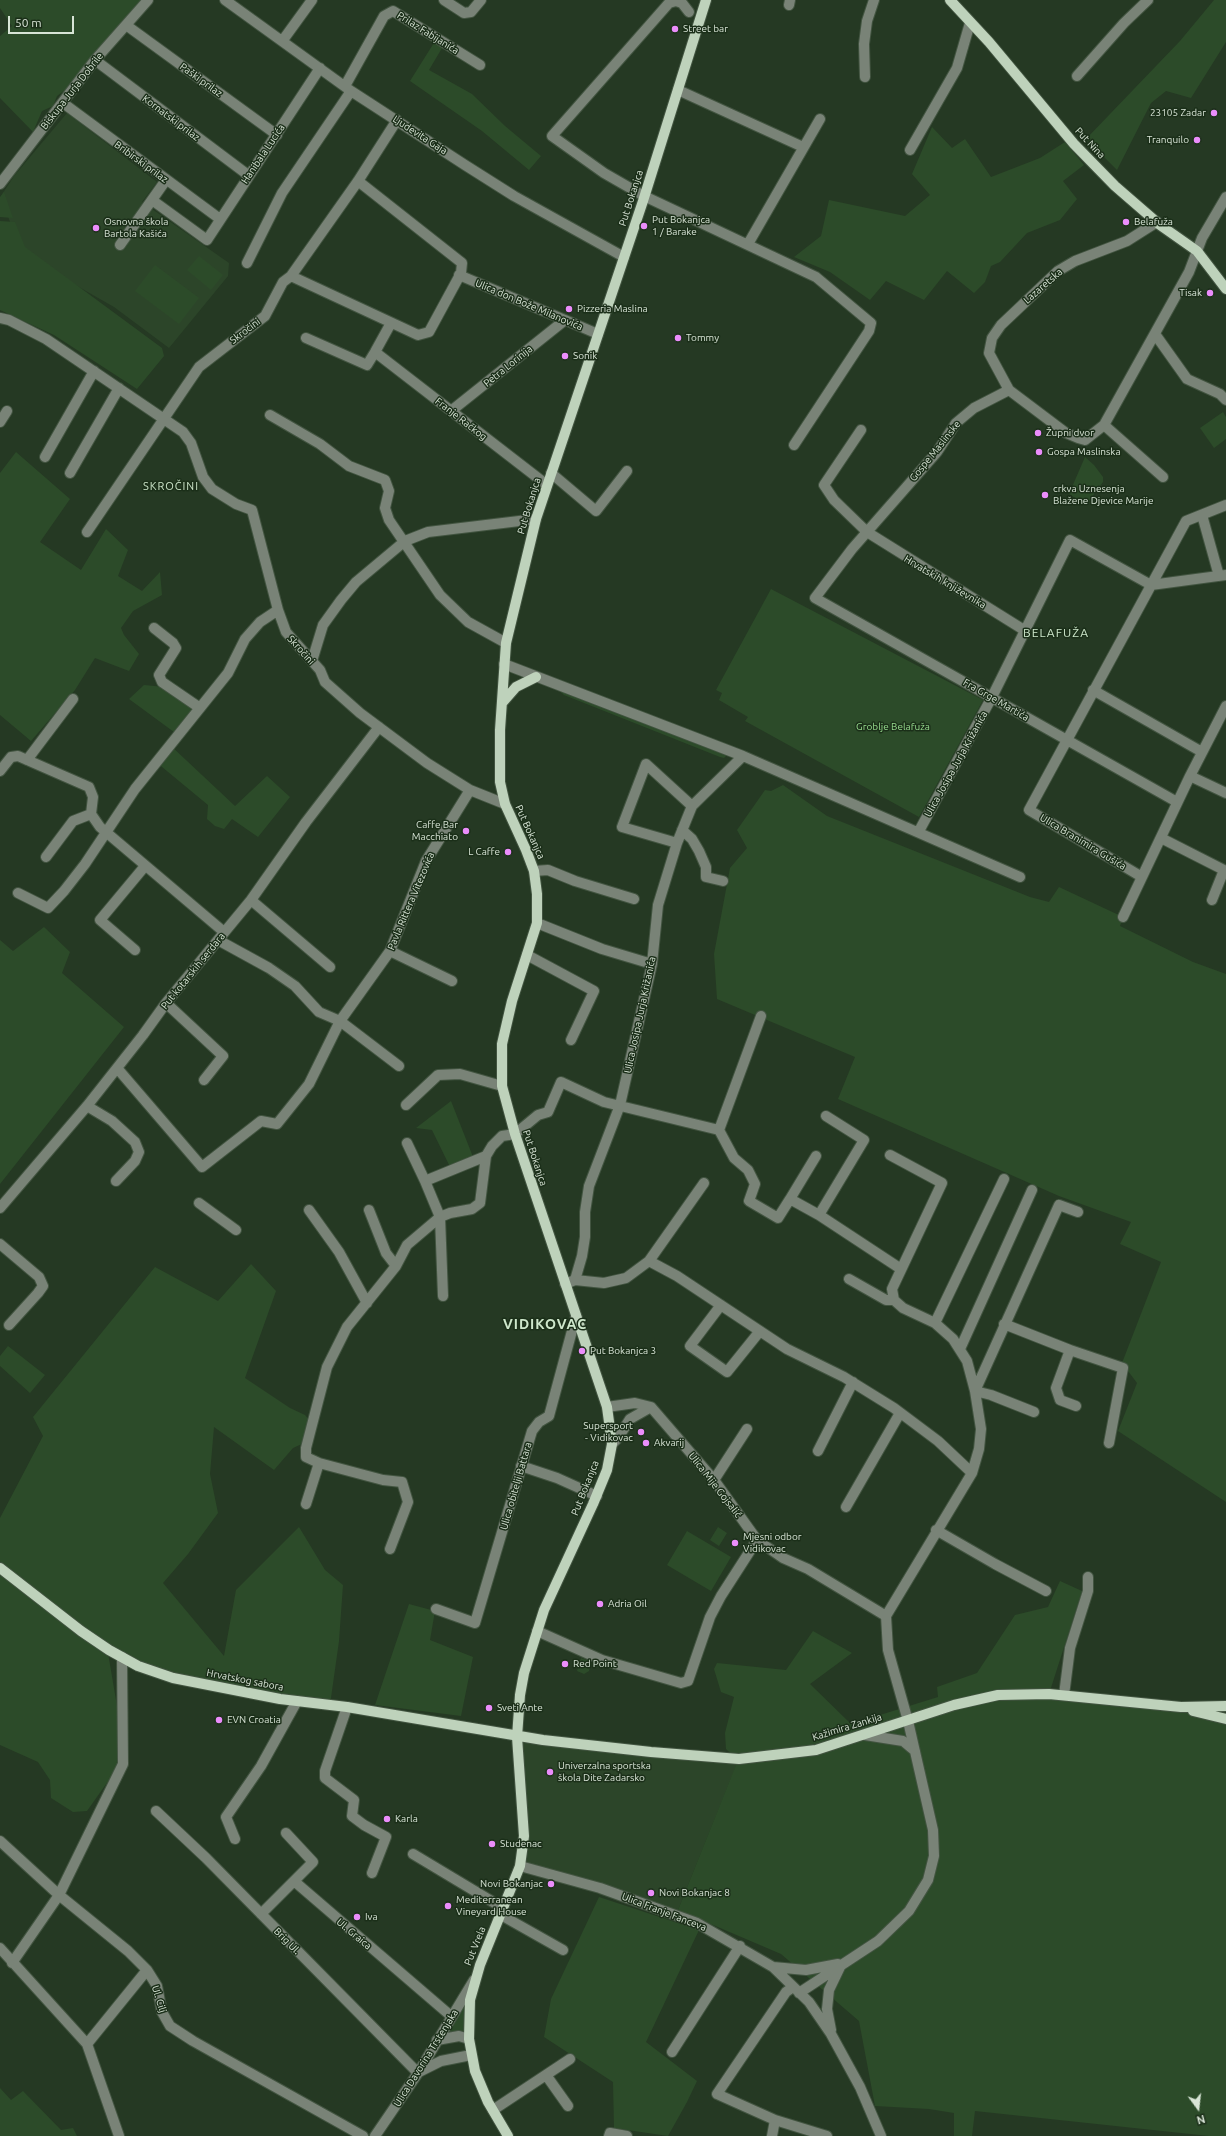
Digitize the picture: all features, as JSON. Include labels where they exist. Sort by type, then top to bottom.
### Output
[{"type":"main road","name":"Put Bokanjca","points":[[517,1737],[520,1695],[544,1610],[597,1496],[607,1470],[612,1444],[607,1407],[515,1134],[502,1086],[502,1044],[512,1001],[537,923],[537,894],[534,871],[505,804],[500,782],[502,703],[506,643],[536,519],[644,196],[706,0]]},
{"type":"main road","name":"Put Nina","points":[[950,0],[989,42],[1074,144],[1115,186],[1157,222],[1196,251],[1226,289]]},
{"type":"main road","points":[[502,703],[516,687],[536,677]]},
{"type":"main road","name":"Hrvatskog sabora","points":[[0,1568],[81,1631],[138,1666],[173,1678],[297,1701],[517,1737]]},
{"type":"main road","name":"Kažimira Zankija","points":[[517,1737],[651,1752],[738,1759],[816,1750],[866,1735],[954,1705],[998,1695],[1064,1695],[1181,1708],[1226,1719]]},
{"type":"main road","name":"Kažimira Zankija","points":[[1181,1708],[1226,1706]]},
{"type":"main road","name":"Put Vrela","points":[[508,2136],[481,2087],[471,2055],[469,2039],[470,2000],[475,1979],[520,1866],[524,1836],[517,1737]]},
{"type":"street","name":"Biskupa Jurja Dobrile","points":[[0,184],[95,60],[148,0]]},
{"type":"street","name":"Ljudevita Gaja","points":[[225,0],[283,40],[348,88],[514,196],[624,257]]},
{"type":"street","points":[[283,40],[312,0]]},
{"type":"street","points":[[444,0],[464,13],[471,12],[481,0]]},
{"type":"street","points":[[865,77],[864,44],[867,21],[874,0]]},
{"type":"street","points":[[1077,76],[1124,23],[1148,0]]},
{"type":"street","points":[[689,12],[682,3],[676,1],[668,3],[552,136],[604,173],[644,196],[816,277],[871,322],[869,331],[794,445]]},
{"type":"street","name":"Prilaz Fabijanića","points":[[348,88],[384,16],[392,11],[480,65]]},
{"type":"street","points":[[910,150],[957,68],[970,23]]},
{"type":"street","name":"Paški prilaz","points":[[126,25],[277,135]]},
{"type":"street","name":"Kornatski prilaz","points":[[95,60],[248,175]]},
{"type":"street","name":"Hanibala Lucića","points":[[152,200],[207,240],[248,175],[277,135],[320,68]]},
{"type":"street","points":[[247,263],[282,193],[348,88]]},
{"type":"street","points":[[678,90],[803,147]]},
{"type":"street","name":"Bribirski prilaz","points":[[63,103],[220,219]]},
{"type":"street","points":[[748,244],[820,119]]},
{"type":"street","name":"Skročini","points":[[87,532],[199,367],[265,316],[283,282],[291,276],[358,181],[397,120]]},
{"type":"street","points":[[120,245],[166,180]]},
{"type":"street","points":[[291,276],[418,336],[429,332],[459,275],[462,262],[358,181]]},
{"type":"street","points":[[1009,390],[1066,433],[1078,438],[1085,440],[1104,425],[1189,272],[1202,238],[1226,197]]},
{"type":"street","name":"Lazaretska","points":[[1009,390],[989,354],[992,338],[1001,325],[1058,271],[1075,261],[1127,241],[1157,222]]},
{"type":"street","name":"Ulica don Bože Milanovića","points":[[459,275],[598,334]]},
{"type":"street","name":"Skročini","points":[[0,318],[9,320],[46,340],[183,432],[191,443],[203,477],[212,489],[236,504],[252,510],[278,610],[286,632],[320,670],[325,682],[335,692],[426,763],[470,790],[505,804]]},
{"type":"street","name":"Petra Lorinija","points":[[451,411],[565,320]]},
{"type":"street","points":[[306,338],[367,365],[391,323]]},
{"type":"street","points":[[1155,334],[1187,379],[1220,394],[1226,400]]},
{"type":"street","name":"Franje Račkog","points":[[375,352],[547,485]]},
{"type":"street","points":[[45,457],[94,371]]},
{"type":"street","points":[[70,473],[118,388]]},
{"type":"street","name":"Gospe Maslinske","points":[[815,598],[867,532],[937,452],[956,423],[974,408],[1009,390]]},
{"type":"street","points":[[0,422],[7,411]]},
{"type":"street","points":[[270,415],[320,444],[349,466],[385,480],[389,491],[385,508],[389,520],[405,541],[440,595],[468,622],[506,643]]},
{"type":"street","points":[[1104,425],[1163,477]]},
{"type":"street","name":"Hrvatskih književnika","points":[[860,430],[824,485],[834,500],[867,532],[1024,630]]},
{"type":"street","points":[[551,473],[596,511],[627,471]]},
{"type":"street","points":[[1066,741],[1186,521],[1226,505]]},
{"type":"street","points":[[1151,585],[1222,575],[1202,515]]},
{"type":"street","points":[[312,661],[323,625],[341,600],[356,582],[405,541],[428,532],[536,519]]},
{"type":"street","name":"Ulica Josipa Jurja Križanića","points":[[919,831],[992,697],[1070,540],[1151,585]]},
{"type":"street","name":"Fra Grge Martića","points":[[815,598],[992,697],[1066,741],[1177,802]]},
{"type":"street","points":[[18,893],[48,908],[69,886],[107,832],[135,788],[228,673],[245,639],[260,622],[278,610]]},
{"type":"street","points":[[154,628],[173,643],[176,648],[159,675],[162,682],[200,708]]},
{"type":"street","points":[[504,664],[743,756],[919,831],[1020,877]]},
{"type":"street","points":[[1093,690],[1202,752]]},
{"type":"street","points":[[27,760],[73,699]]},
{"type":"street","points":[[1123,917],[1177,802],[1226,706]]},
{"type":"street","name":"Put kotarskih serdara","points":[[0,1208],[87,1106],[166,1003],[251,900],[306,822],[379,727]]},
{"type":"street","name":"Ulica Branimira Gušića","points":[[1066,741],[1029,810],[1142,877]]},
{"type":"street","points":[[0,771],[11,757],[18,756],[90,787],[93,796],[91,814],[100,827],[221,936],[295,986],[319,1012],[340,1021],[399,1066]]},
{"type":"street","name":"Ulica Josipa Jurja Križanića","points":[[575,1280],[582,1256],[585,1237],[585,1212],[589,1186],[620,1105],[652,964],[658,905],[676,843],[692,806],[743,756]]},
{"type":"street","points":[[676,843],[622,827],[646,764],[692,806]]},
{"type":"street","points":[[1190,776],[1226,793]]},
{"type":"street","name":"Pavla Rittera Vitezovića","points":[[117,1068],[202,1167],[261,1121],[277,1124],[309,1084],[340,1021],[390,950],[426,861],[470,790]]},
{"type":"street","points":[[46,857],[73,821],[91,814]]},
{"type":"street","points":[[682,830],[692,839],[699,852],[706,867],[706,878],[723,881]]},
{"type":"street","points":[[1161,838],[1224,870],[1212,900]]},
{"type":"street","points":[[135,950],[100,920],[145,866]]},
{"type":"street","points":[[534,871],[548,870],[575,881],[634,899]]},
{"type":"street","points":[[251,900],[330,967]]},
{"type":"street","points":[[537,923],[602,949],[652,964]]},
{"type":"street","points":[[390,950],[452,981]]},
{"type":"street","points":[[527,955],[594,992],[572,1040]]},
{"type":"street","points":[[166,1003],[223,1056],[204,1080]]},
{"type":"street","points":[[719,1130],[760,1016]]},
{"type":"street","points":[[406,1106],[438,1075],[460,1074],[502,1086]]},
{"type":"street","points":[[390,1549],[408,1502],[402,1482],[383,1480],[318,1463],[306,1457],[306,1448],[327,1367],[347,1327],[396,1266],[407,1245],[440,1217],[450,1213],[472,1209],[480,1203],[486,1156],[492,1146],[502,1136],[515,1134],[538,1116],[548,1112],[560,1082],[604,1102],[719,1130],[734,1158],[748,1170],[755,1184],[749,1201],[778,1218],[816,1156]]},
{"type":"street","points":[[87,1106],[112,1120],[135,1142],[139,1152],[135,1160],[116,1181]]},
{"type":"street","points":[[819,1215],[864,1140],[826,1116]]},
{"type":"street","points":[[407,1143],[440,1217],[444,1296]]},
{"type":"street","points":[[827,2136],[775,2120],[718,2094],[786,1992],[796,1990],[842,1964],[878,1941],[909,1911],[928,1880],[934,1856],[933,1830],[908,1721],[888,1650],[886,1616],[936,1530],[972,1473],[979,1449],[981,1429],[975,1391],[967,1360],[960,1349],[953,1339],[935,1323],[903,1308],[894,1300],[892,1289],[942,1183],[890,1155]]},
{"type":"street","points":[[425,1182],[486,1156]]},
{"type":"street","points":[[935,1323],[1004,1180]]},
{"type":"street","points":[[565,1284],[575,1280],[604,1283],[626,1278],[649,1261],[704,1183]]},
{"type":"street","points":[[960,1349],[1032,1190]]},
{"type":"street","points":[[790,1199],[819,1215],[902,1269]]},
{"type":"street","points":[[199,1203],[236,1230]]},
{"type":"street","points":[[975,1391],[1059,1205],[1078,1212]]},
{"type":"street","points":[[309,1210],[339,1252],[367,1303]]},
{"type":"street","points":[[370,1210],[386,1253],[396,1266]]},
{"type":"street","points":[[0,1244],[39,1277],[43,1286],[9,1325]]},
{"type":"street","points":[[649,1261],[677,1276],[787,1349],[853,1382],[900,1413],[938,1441],[972,1473]]},
{"type":"street","points":[[849,1279],[886,1300],[894,1300]]},
{"type":"street","points":[[721,1305],[690,1346],[727,1372],[760,1331]]},
{"type":"street","name":"Ulica obitelji Battara","points":[[436,1609],[475,1623],[532,1431],[538,1422],[549,1416],[576,1316]]},
{"type":"street","points":[[1004,1324],[1070,1350],[1123,1368],[1109,1443]]},
{"type":"street","points":[[1070,1350],[1056,1388],[1060,1400],[1076,1406]]},
{"type":"street","points":[[818,1451],[853,1382]]},
{"type":"street","points":[[975,1391],[991,1395],[1034,1412]]},
{"type":"street","points":[[607,1407],[635,1402],[650,1407]]},
{"type":"street","points":[[612,1444],[618,1438],[630,1419],[650,1407]]},
{"type":"street","name":"Ulica Mije Gojsalić","points":[[650,1407],[714,1480],[757,1540],[783,1558],[808,1569],[886,1616]]},
{"type":"street","points":[[846,1507],[900,1413]]},
{"type":"street","points":[[714,1480],[747,1429]]},
{"type":"street","points":[[306,1504],[318,1463]]},
{"type":"street","points":[[521,1466],[557,1478],[597,1496]]},
{"type":"street","points":[[936,1530],[995,1564],[1046,1590]]},
{"type":"street","points":[[537,1632],[602,1660],[681,1683],[688,1681],[710,1617],[721,1596],[757,1540]]},
{"type":"street","points":[[1064,1695],[1070,1648],[1088,1591],[1088,1577]]},
{"type":"street","points":[[12,1963],[59,1895],[123,1764],[122,1657]]},
{"type":"street","points":[[235,1839],[226,1817],[261,1766],[297,1701]]},
{"type":"street","points":[[347,1708],[325,1770],[325,1778],[354,1800],[352,1816],[364,1825],[386,1837],[372,1873]]},
{"type":"street","points":[[866,1735],[903,1741],[914,1751]]},
{"type":"street","name":"Brig Ul.","points":[[156,1811],[206,1858],[418,2073]]},
{"type":"street","points":[[261,1914],[313,1862],[286,1832]]},
{"type":"street","name":"Ul. Cilj","points":[[0,1841],[59,1895],[128,1951],[146,1970],[157,1986],[162,2012],[170,2026],[193,2041],[363,2136]]},
{"type":"street","points":[[413,1854],[498,1905],[501,1915],[563,1950]]},
{"type":"street","name":"Ulica Franje Fanceva","points":[[520,1866],[600,1888],[697,1923],[740,1946],[773,1967],[809,2002],[831,2034],[860,2087],[881,2136]]},
{"type":"street","name":"Ul. Graica","points":[[294,1881],[451,2016]]},
{"type":"street","points":[[672,2052],[740,1946]]},
{"type":"street","points":[[0,1948],[87,2044],[119,2136]]},
{"type":"street","points":[[773,1967],[806,1970],[842,1964]]},
{"type":"street","points":[[831,2034],[827,2009],[828,1990],[842,1964]]},
{"type":"street","points":[[87,2044],[146,1970]]},
{"type":"street","name":"Ulica Davorina Trstenjaka","points":[[375,2136],[418,2073],[451,2016],[475,1979]]},
{"type":"street","points":[[437,2040],[459,2036],[469,2039]]},
{"type":"street","points":[[418,2073],[441,2060],[471,2055]]},
{"type":"street","points":[[493,2110],[570,2059]]},
{"type":"street","points":[[546,2075],[568,2106]]},
{"type":"street","points":[[772,2136],[775,2120]]},
{"type":"street","points":[[609,2136],[610,2133],[627,2136]]},
{"type":"shaded area","name":"Osnovna škola Bartola Kašića","points":[[67,113],[157,182],[142,202],[229,263],[228,276],[169,348],[114,307],[21,254],[1,196],[14,176]]},
{"type":"shaded area","points":[[517,1737],[739,1759],[678,1910],[520,1866]]},
{"type":"green space","points":[[0,0],[143,0],[79,72],[69,87],[57,96],[53,106],[42,111],[33,132],[0,98],[0,36],[12,26],[0,8]]},
{"type":"green space","points":[[1214,0],[1226,0],[1226,42],[1191,98],[1166,91],[1151,103],[1117,170],[1086,139],[1180,41]]},
{"type":"green space","points":[[437,38],[445,43],[429,70],[472,94],[505,126],[541,156],[529,170],[482,131],[410,81]]},
{"type":"green space","points":[[932,127],[952,148],[965,139],[991,177],[1040,158],[1065,142],[1084,165],[1063,181],[1077,199],[1060,220],[1027,233],[1000,262],[991,266],[985,282],[974,293],[947,271],[924,300],[886,281],[870,300],[830,272],[794,257],[821,236],[829,200],[905,216],[930,195],[912,174]]},
{"type":"green space","points":[[4,192],[13,218],[0,217],[0,197]]},
{"type":"green space","points":[[0,221],[15,222],[25,247],[162,348],[164,356],[137,389],[54,335],[0,310]]},
{"type":"green space","points":[[199,256],[223,275],[211,290],[187,270]]},
{"type":"green space","points":[[155,265],[199,298],[179,324],[135,291]]},
{"type":"green space","points":[[1223,412],[1226,417],[1226,439],[1214,448],[1200,428]]},
{"type":"green space","points":[[16,452],[70,499],[40,542],[81,570],[106,529],[128,550],[118,576],[142,591],[160,572],[162,595],[133,611],[121,628],[124,635],[139,654],[129,671],[95,658],[75,690],[31,741],[0,715],[0,473]]},
{"type":"green space","points":[[1085,457],[1094,465],[1103,477],[1103,482],[1086,505],[1069,494]]},
{"type":"green space","name":"Groblje Belafuža","points":[[771,589],[983,700],[919,817],[745,721],[748,717],[719,700],[722,693],[716,690]]},
{"type":"green space","points":[[144,685],[165,687],[197,711],[178,735],[129,699]]},
{"type":"green space","points":[[559,690],[725,753],[726,756],[724,758],[720,757],[564,695]]},
{"type":"green space","points":[[170,745],[235,806],[267,776],[290,797],[258,837],[232,819],[224,829],[215,826],[207,819],[208,805],[156,762]]},
{"type":"green space","points":[[783,785],[827,816],[1030,897],[1049,902],[1059,887],[1123,917],[1120,926],[1193,962],[1226,974],[1226,1502],[1118,1431],[1137,1383],[1122,1363],[1161,1262],[1120,1244],[1131,1222],[1059,1196],[838,1099],[855,1057],[717,999],[714,954],[730,868],[747,848],[737,830],[765,790],[771,791]]},
{"type":"green space","points":[[44,927],[70,952],[62,973],[124,1027],[0,1184],[0,940],[13,951]]},
{"type":"green space","points":[[451,1101],[475,1162],[452,1171],[432,1130],[416,1128]]},
{"type":"green space","points":[[251,1264],[276,1291],[245,1378],[290,1408],[305,1415],[310,1421],[304,1443],[293,1448],[274,1470],[214,1427],[210,1474],[218,1513],[188,1554],[163,1583],[224,1656],[236,1590],[299,1527],[325,1570],[343,1585],[339,1641],[330,1705],[173,1678],[108,1653],[124,1747],[116,1770],[87,1811],[73,1812],[51,1798],[50,1780],[38,1762],[0,1745],[0,1518],[43,1436],[33,1417],[155,1267],[218,1301]]},
{"type":"green space","points":[[8,1346],[45,1375],[30,1393],[0,1366],[0,1356]]},
{"type":"green space","points":[[718,1527],[727,1533],[719,1546],[710,1540]]},
{"type":"green space","points":[[687,1531],[731,1557],[711,1591],[667,1565]]},
{"type":"green space","points":[[1060,1581],[1082,1591],[1049,1694],[1181,1707],[1226,1719],[1226,2136],[1209,2136],[975,2111],[972,2136],[954,2136],[954,2113],[929,2109],[875,2106],[859,2021],[781,1954],[678,1910],[738,1760],[726,1749],[725,1733],[734,1697],[721,1692],[714,1669],[717,1663],[786,1670],[813,1631],[852,1653],[810,1684],[851,1724],[938,1697],[937,1687],[977,1673],[1015,1615],[1048,1607]]},
{"type":"green space","points":[[409,1604],[435,1611],[430,1640],[473,1657],[461,1716],[375,1705]]},
{"type":"green space","points":[[581,1658],[589,1661],[590,1666],[589,1671],[584,1674],[577,1671]]},
{"type":"green space","points":[[599,1897],[699,1930],[646,2042],[697,2081],[668,2136],[614,2128],[613,2082],[544,2037],[551,1999]]},
{"type":"green space","points":[[466,2003],[464,2033],[446,2032]]},
{"type":"green space","points":[[0,2088],[11,2100],[23,2091],[61,2130],[73,2128],[77,2136],[0,2136]]},
{"type":"place","name":"Street bar","points":[[675,29]]},
{"type":"place","name":"23105 Zadar","points":[[1214,113]]},
{"type":"place","name":"Tranquilo","points":[[1197,140]]},
{"type":"place","name":"Belafuža","points":[[1126,222]]},
{"type":"place","name":"Put Bokanjca 1 / Barake","points":[[644,226]]},
{"type":"place","name":"Osnovna škola Bartola Kašića","points":[[96,228]]},
{"type":"place","name":"Tisak","points":[[1210,293]]},
{"type":"place","name":"Pizzeria Maslina","points":[[569,309]]},
{"type":"place","name":"Tommy","points":[[678,338]]},
{"type":"place","name":"Sonik","points":[[565,356]]},
{"type":"place","name":"Župni dvor","points":[[1038,433]]},
{"type":"place","name":"Gospa Maslinska","points":[[1039,452]]},
{"type":"place","name":"crkva Uznesenja Blažene Djevice Marije","points":[[1045,495]]},
{"type":"place","name":"Caffe Bar Macchiato","points":[[466,831]]},
{"type":"place","name":"L Caffe","points":[[508,852]]},
{"type":"place","name":"Put Bokanjca 3","points":[[582,1351]]},
{"type":"place","name":"Supersport - Vidikovac","points":[[641,1432]]},
{"type":"place","name":"Akvarij","points":[[646,1443]]},
{"type":"place","name":"Mjesni odbor Vidikovac","points":[[735,1543]]},
{"type":"place","name":"Adria Oil","points":[[600,1604]]},
{"type":"place","name":"Red Point","points":[[565,1664]]},
{"type":"place","name":"Sveti Ante","points":[[489,1708]]},
{"type":"place","name":"EVN Croatia","points":[[219,1720]]},
{"type":"place","name":"Univerzalna sportska škola Dite Zadarsko","points":[[550,1772]]},
{"type":"place","name":"Karla","points":[[387,1819]]},
{"type":"place","name":"Studenac","points":[[492,1844]]},
{"type":"place","name":"Novi Bokanjac","points":[[551,1884]]},
{"type":"place","name":"Novi Bokanjac 8","points":[[651,1893]]},
{"type":"place","name":"Mediterranean Vineyard House","points":[[448,1906]]},
{"type":"place","name":"Iva","points":[[357,1917]]},
{"type":"district","name":"SKROČINI","points":[[171,486]]},
{"type":"district","name":"BELAFUŽA","points":[[1056,633]]},
{"type":"district","name":"VIDIKOVAC","points":[[545,1324]]}]
